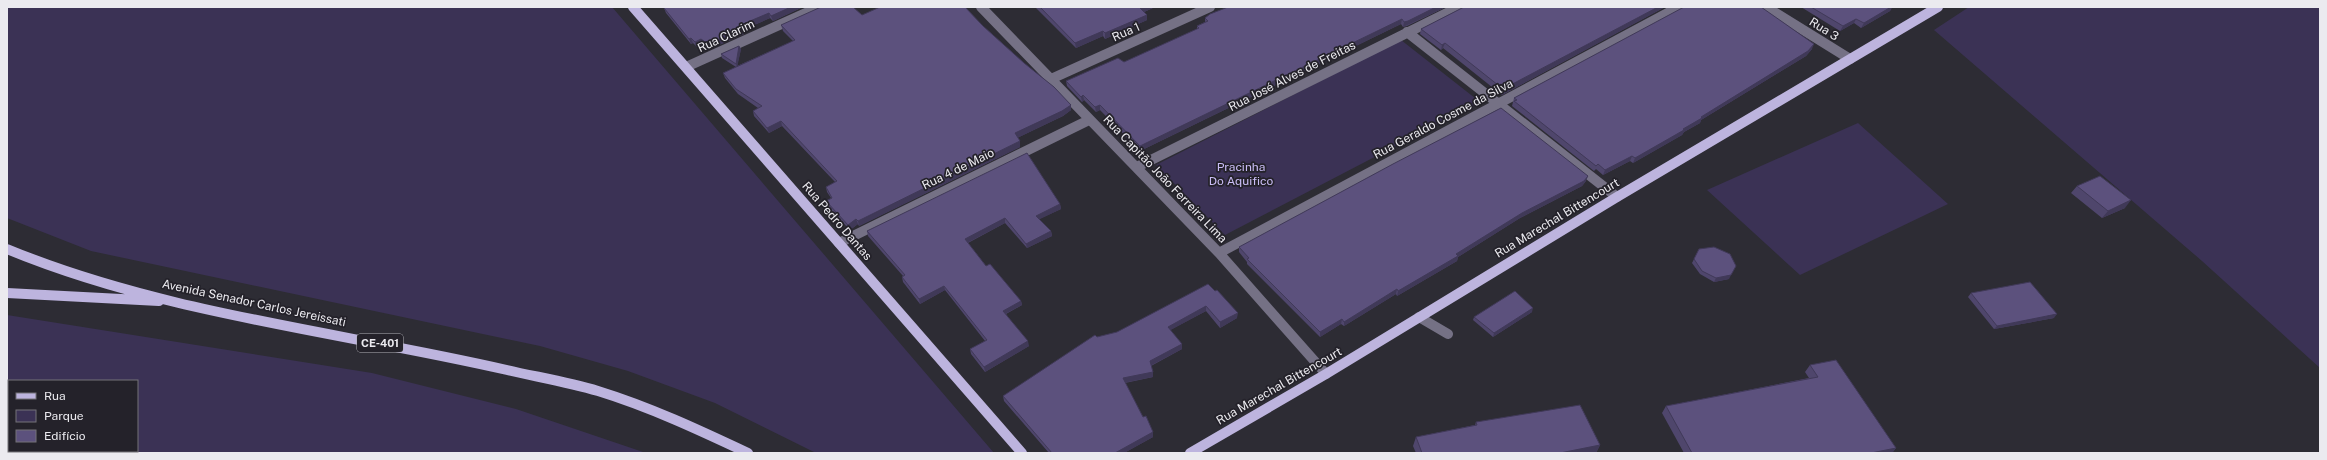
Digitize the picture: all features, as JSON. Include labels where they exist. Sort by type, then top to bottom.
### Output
[{"type":"main road","name":"Rua Pedro Dantas","points":[[633,7],[1022,453]]},
{"type":"main road","name":"Rua Marechal Bittencourt","points":[[1190,453],[1326,374],[1617,197],[1938,7]]},
{"type":"main road","name":"Avenida Senador Carlos Jereissati","points":[[7,249],[36,261],[173,302],[455,358],[597,391],[677,420],[748,453]]},
{"type":"main road","points":[[7,293],[173,302]]},
{"type":"street","name":"Rua Clarim","points":[[686,68],[819,7]]},
{"type":"street","name":"Rua Capitão João Ferreira Lima","points":[[980,7],[1219,253],[1326,374]]},
{"type":"street","name":"Rua 1","points":[[1051,79],[1210,7]]},
{"type":"street","name":"Rua José Alves de Freitas","points":[[1137,167],[1459,7]]},
{"type":"street","name":"Rua Geraldo Cosme da Silva","points":[[1219,253],[1679,7]]},
{"type":"street","name":"Rua 3","points":[[1766,7],[1850,59]]},
{"type":"street","points":[[1407,32],[1617,197]]},
{"type":"street","name":"Rua 4 de Maio","points":[[839,243],[1089,120]]},
{"type":"street","points":[[1419,317],[1448,334]]},
{"type":"green space","points":[[7,7],[612,7],[994,453],[816,453],[715,403],[628,371],[540,346],[91,251],[7,218]]},
{"type":"green space","points":[[1969,7],[2320,7],[2320,368],[2202,261],[1934,30]]},
{"type":"green space","name":"Pracinha Do Aquifico","points":[[1401,40],[1480,102],[1225,235],[1156,165]]},
{"type":"green space","points":[[1858,123],[1948,204],[1800,275],[1707,190]]},
{"type":"green space","points":[[7,315],[372,373],[516,409],[646,453],[7,453]]},
{"type":"building","points":[[791,7],[771,16],[769,13],[743,24],[742,29],[708,44],[701,39],[695,42],[691,38],[689,39],[664,8]]},
{"type":"building","points":[[821,7],[853,7],[862,15],[880,7],[965,7],[983,26],[1024,63],[1054,87],[1071,105],[1062,111],[1015,133],[1020,141],[858,221],[856,219],[848,225],[826,201],[832,198],[826,187],[837,181],[781,121],[767,128],[753,111],[762,106],[736,89],[723,73],[795,40],[781,25]]},
{"type":"building","points":[[1040,7],[1142,7],[1140,8],[1147,15],[1105,33],[1103,31],[1075,43]]},
{"type":"building","points":[[1228,7],[1436,7],[1408,21],[1404,22],[1402,19],[1140,146],[1100,105],[1095,107],[1083,95],[1081,97],[1066,81],[1118,58],[1124,62],[1199,28],[1197,26],[1208,21],[1205,18],[1210,14]]},
{"type":"building","points":[[1464,7],[1658,7],[1503,89],[1445,43],[1442,45],[1421,29]]},
{"type":"building","points":[[1684,7],[1761,7],[1814,44],[1808,51],[1701,117],[1702,118],[1683,129],[1684,130],[1635,158],[1632,156],[1605,170],[1598,164],[1596,166],[1514,101],[1517,100],[1514,98]]},
{"type":"building","points":[[1811,7],[1891,7],[1864,23],[1856,19],[1843,26]]},
{"type":"building","points":[[739,46],[736,64],[721,54]]},
{"type":"building","points":[[1501,108],[1588,176],[1584,181],[1522,213],[1456,254],[1458,256],[1398,291],[1397,289],[1344,322],[1342,319],[1320,332],[1247,259],[1249,258],[1239,247],[1393,164]]},
{"type":"building","points":[[1027,153],[1060,204],[1036,216],[1051,231],[1026,244],[1005,218],[965,239],[986,266],[990,264],[1021,301],[1003,311],[1028,341],[984,367],[970,349],[987,340],[944,286],[919,299],[902,277],[905,275],[867,231]]},
{"type":"building","points":[[2100,176],[2131,200],[2108,211],[2077,186]]},
{"type":"building","points":[[1714,247],[1730,254],[1736,266],[1731,275],[1716,278],[1702,271],[1694,259],[1699,249]]},
{"type":"building","points":[[2030,282],[2057,314],[1997,326],[1971,293]]},
{"type":"building","points":[[1208,284],[1215,291],[1217,290],[1238,313],[1220,322],[1206,306],[1168,327],[1182,344],[1150,361],[1153,372],[1123,378],[1143,417],[1146,416],[1153,432],[1115,453],[1052,453],[1003,396],[1095,335],[1097,337],[1117,332]]},
{"type":"building","points":[[1515,291],[1533,308],[1494,333],[1474,317]]},
{"type":"building","points":[[1836,360],[1896,448],[1871,453],[1692,453],[1666,406],[1818,377],[1810,365]]},
{"type":"building","points":[[1580,405],[1600,445],[1560,453],[1422,453],[1416,437],[1477,425],[1476,422]]}]
